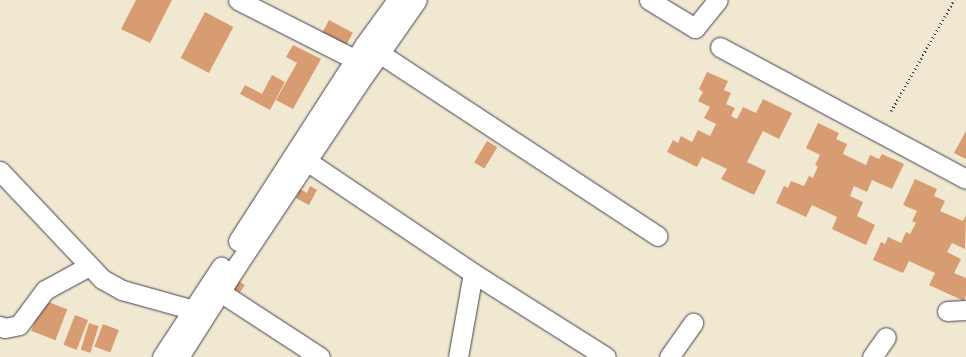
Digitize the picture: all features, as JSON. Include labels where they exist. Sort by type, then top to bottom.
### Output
[{"type":"street","points":[[238,0],[368,56],[658,236]]},
{"type":"street","points":[[179,357],[215,288],[368,56],[397,0]]},
{"type":"street","points":[[368,56],[417,0]]},
{"type":"street","points":[[649,0],[695,28],[718,0]]},
{"type":"street","points":[[720,47],[966,179]]},
{"type":"street","points":[[301,157],[473,273],[606,357]]},
{"type":"street","points":[[0,171],[102,279],[122,290],[194,310]]},
{"type":"street","points":[[0,326],[5,328],[19,325],[46,290],[89,266]]},
{"type":"street","points":[[458,357],[473,273]]},
{"type":"street","points":[[162,357],[194,310],[215,288]]},
{"type":"street","points":[[215,288],[320,357]]},
{"type":"street","points":[[947,311],[966,310]]},
{"type":"street","points":[[669,357],[693,323]]},
{"type":"street","points":[[872,357],[886,337]]},
{"type":"path","points":[[891,111],[954,0]]},
{"type":"building","points":[[136,0],[172,0],[150,43],[121,29]]},
{"type":"building","points":[[205,12],[233,27],[209,73],[181,58]]},
{"type":"building","points":[[329,20],[353,33],[345,47],[321,34]]},
{"type":"building","points":[[293,45],[321,59],[293,109],[276,100],[297,63],[286,57]]},
{"type":"building","points":[[707,72],[728,81],[724,90],[731,93],[726,104],[735,108],[731,116],[737,119],[743,107],[756,113],[763,99],[792,113],[779,139],[763,131],[747,162],[766,171],[754,195],[721,179],[727,169],[702,157],[697,167],[667,152],[673,140],[678,143],[681,136],[692,142],[698,130],[710,136],[716,124],[704,118],[710,107],[698,101],[703,92],[699,89]]},
{"type":"building","points":[[272,75],[285,82],[270,110],[240,94],[245,85],[262,94]]},
{"type":"building","points":[[818,123],[839,133],[836,139],[847,144],[843,154],[866,165],[870,155],[879,159],[882,154],[904,164],[892,189],[872,180],[867,192],[854,186],[850,196],[863,202],[857,216],[875,225],[866,245],[832,229],[837,217],[812,205],[806,217],[776,203],[784,186],[788,188],[791,181],[804,186],[809,176],[813,178],[818,166],[815,165],[820,155],[806,148]]},
{"type":"building","points":[[966,131],[966,159],[954,153]]},
{"type":"building","points":[[487,141],[497,147],[484,169],[474,162]]},
{"type":"building","points":[[915,179],[937,189],[934,196],[945,201],[940,211],[963,221],[966,215],[965,249],[952,243],[947,252],[961,259],[954,273],[966,278],[966,295],[964,301],[929,285],[935,273],[909,261],[903,273],[873,260],[881,242],[885,244],[888,237],[901,243],[906,232],[910,234],[916,223],[912,221],[917,211],[903,205]]},
{"type":"building","points":[[310,186],[317,190],[309,205],[296,198],[300,189],[307,193]]},
{"type":"building","points":[[239,281],[245,285],[240,292],[234,288]]},
{"type":"building","points":[[43,300],[67,309],[55,340],[31,331]]},
{"type":"building","points":[[75,315],[88,320],[77,350],[64,345]]},
{"type":"building","points":[[89,323],[99,326],[90,353],[81,350]]},
{"type":"building","points":[[103,324],[119,330],[110,352],[94,346]]}]
